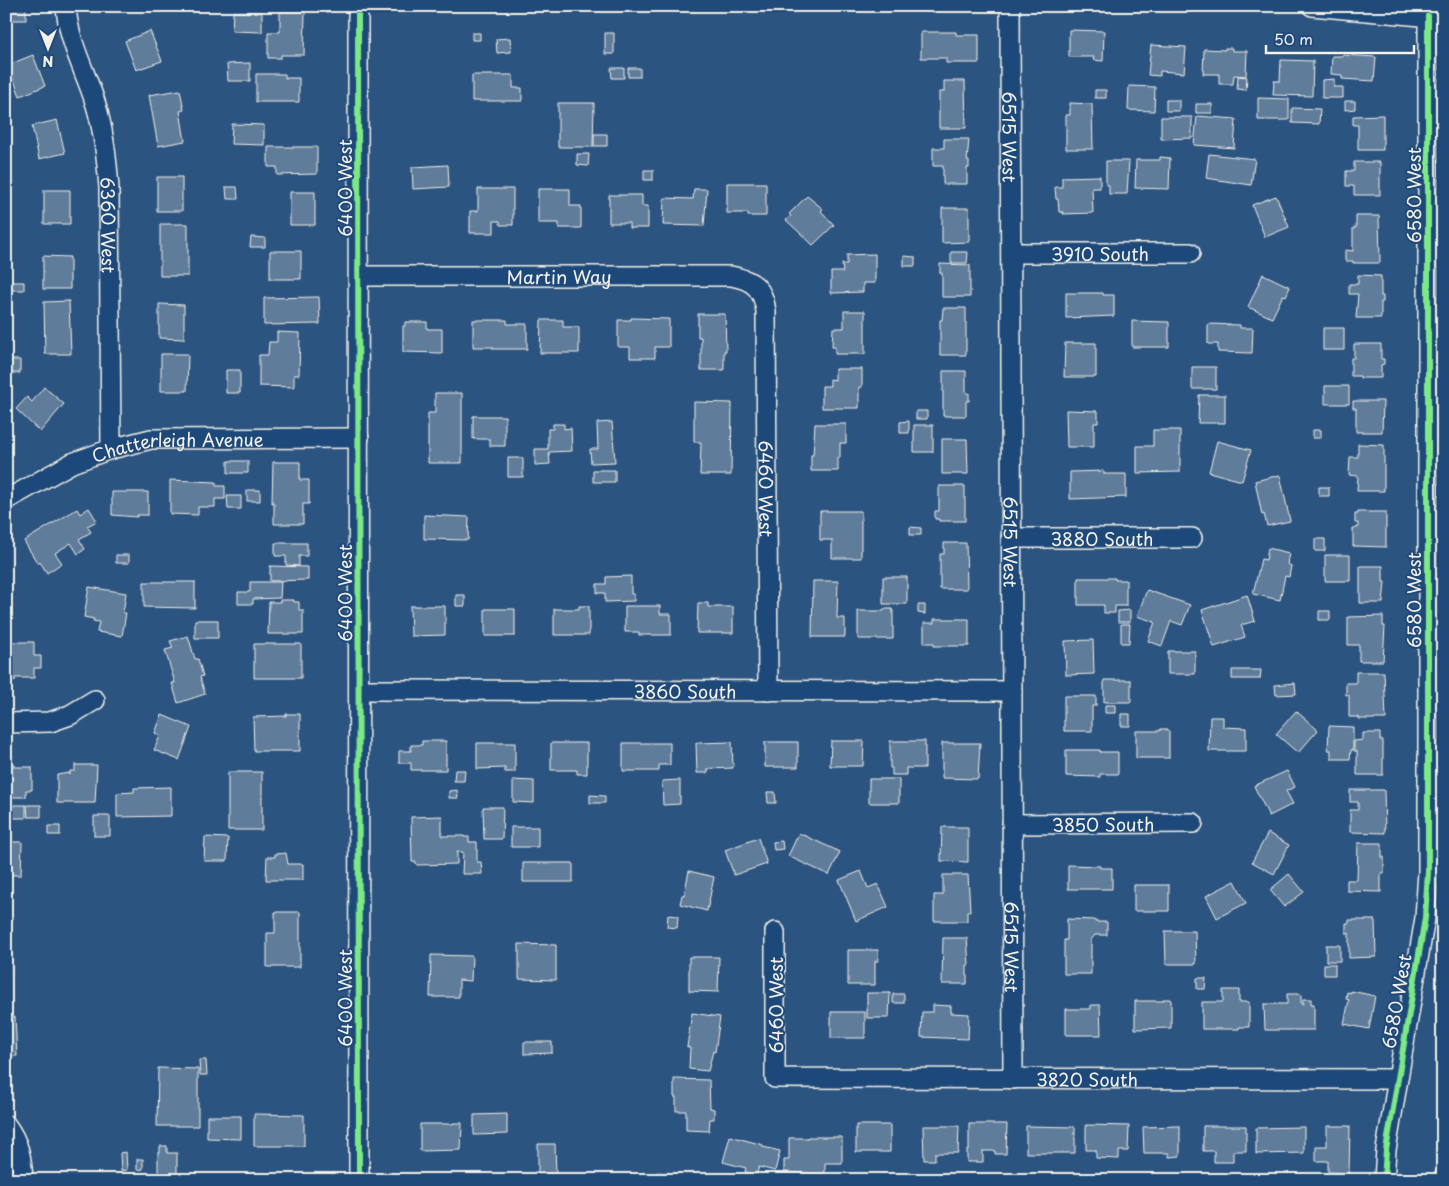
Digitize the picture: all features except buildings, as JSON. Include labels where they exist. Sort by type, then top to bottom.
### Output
[{"type":"street","name":"6360 West","points":[[66,6],[74,46],[96,104],[106,148],[109,188],[111,449]]},
{"type":"street","name":"6400 West","points":[[358,6],[359,1180]]},
{"type":"street","name":"6515 West","points":[[1010,6],[1013,1079]]},
{"type":"street","points":[[1312,6],[1435,17]]},
{"type":"street","name":"6580 West","points":[[1384,1180],[1386,1150],[1397,1079],[1425,918],[1428,872],[1435,17]]},
{"type":"street","name":"3910 South","points":[[1011,253],[1190,253]]},
{"type":"street","name":"Martin Way","points":[[358,276],[731,276],[750,281],[757,287]]},
{"type":"street","name":"6460 West","points":[[757,287],[765,303],[766,312],[768,691]]},
{"type":"street","name":"Chatterleigh Avenue","points":[[6,500],[72,463],[140,441],[164,438],[359,438]]},
{"type":"street","name":"3880 South","points":[[1011,538],[1192,538]]},
{"type":"street","name":"3860 South","points":[[359,690],[1012,692]]},
{"type":"street","points":[[6,724],[50,722],[70,715],[95,700]]},
{"type":"street","name":"3850 South","points":[[1012,824],[1193,823]]},
{"type":"street","name":"6460 West","points":[[775,932],[775,1078]]},
{"type":"street","name":"3820 South","points":[[775,1078],[1397,1079]]},
{"type":"street","points":[[6,1125],[20,1150],[23,1180]]},
{"type":"cycle path","points":[[358,6],[359,1180]]},
{"type":"cycle path","points":[[1384,1180],[1386,1150],[1425,918],[1428,872],[1428,16]]}]
